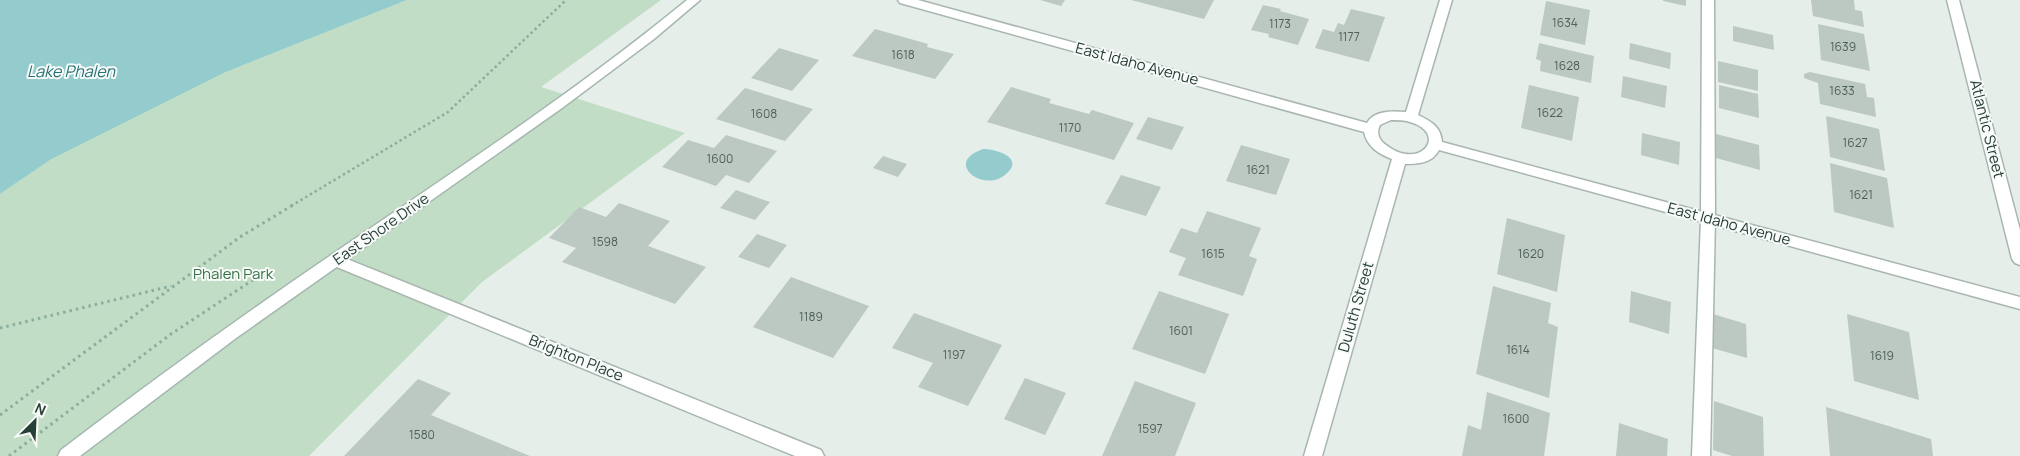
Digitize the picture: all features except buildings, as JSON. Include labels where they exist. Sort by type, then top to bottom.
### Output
[{"type":"street","name":"East Shore Drive","points":[[67,456],[126,408],[235,329],[337,261],[583,87],[694,0]]},
{"type":"street","name":"East Idaho Avenue","points":[[904,0],[1371,128]]},
{"type":"street","points":[[1411,117],[1446,0]]},
{"type":"street","points":[[1701,456],[1708,219],[1708,0]]},
{"type":"street","name":"Atlantic Street","points":[[1953,0],[2020,259]]},
{"type":"street","points":[[1400,115],[1411,117],[1420,120],[1434,132],[1437,145],[1428,156],[1410,159],[1400,157],[1390,154],[1374,142],[1371,128],[1374,122],[1381,118],[1400,115]]},
{"type":"street","name":"East Idaho Avenue","points":[[1437,145],[2020,303]]},
{"type":"street","name":"Duluth Street","points":[[1313,456],[1400,157]]},
{"type":"street","name":"Brighton Place","points":[[337,261],[815,456]]},
{"type":"path","points":[[0,415],[240,237],[448,112],[566,0]]},
{"type":"path","points":[[0,328],[174,285]]},
{"type":"green space","name":"Phalen Park","points":[[407,0],[661,0],[541,87],[685,133],[482,282],[309,456],[0,456],[0,194],[50,160],[226,72]]},
{"type":"water","name":"Lake Phalen","points":[[0,0],[407,0],[226,72],[50,160],[0,194]]},
{"type":"water","points":[[983,149],[1001,153],[1011,159],[1011,168],[1006,174],[997,179],[988,180],[979,179],[971,174],[966,162],[971,155]]}]
